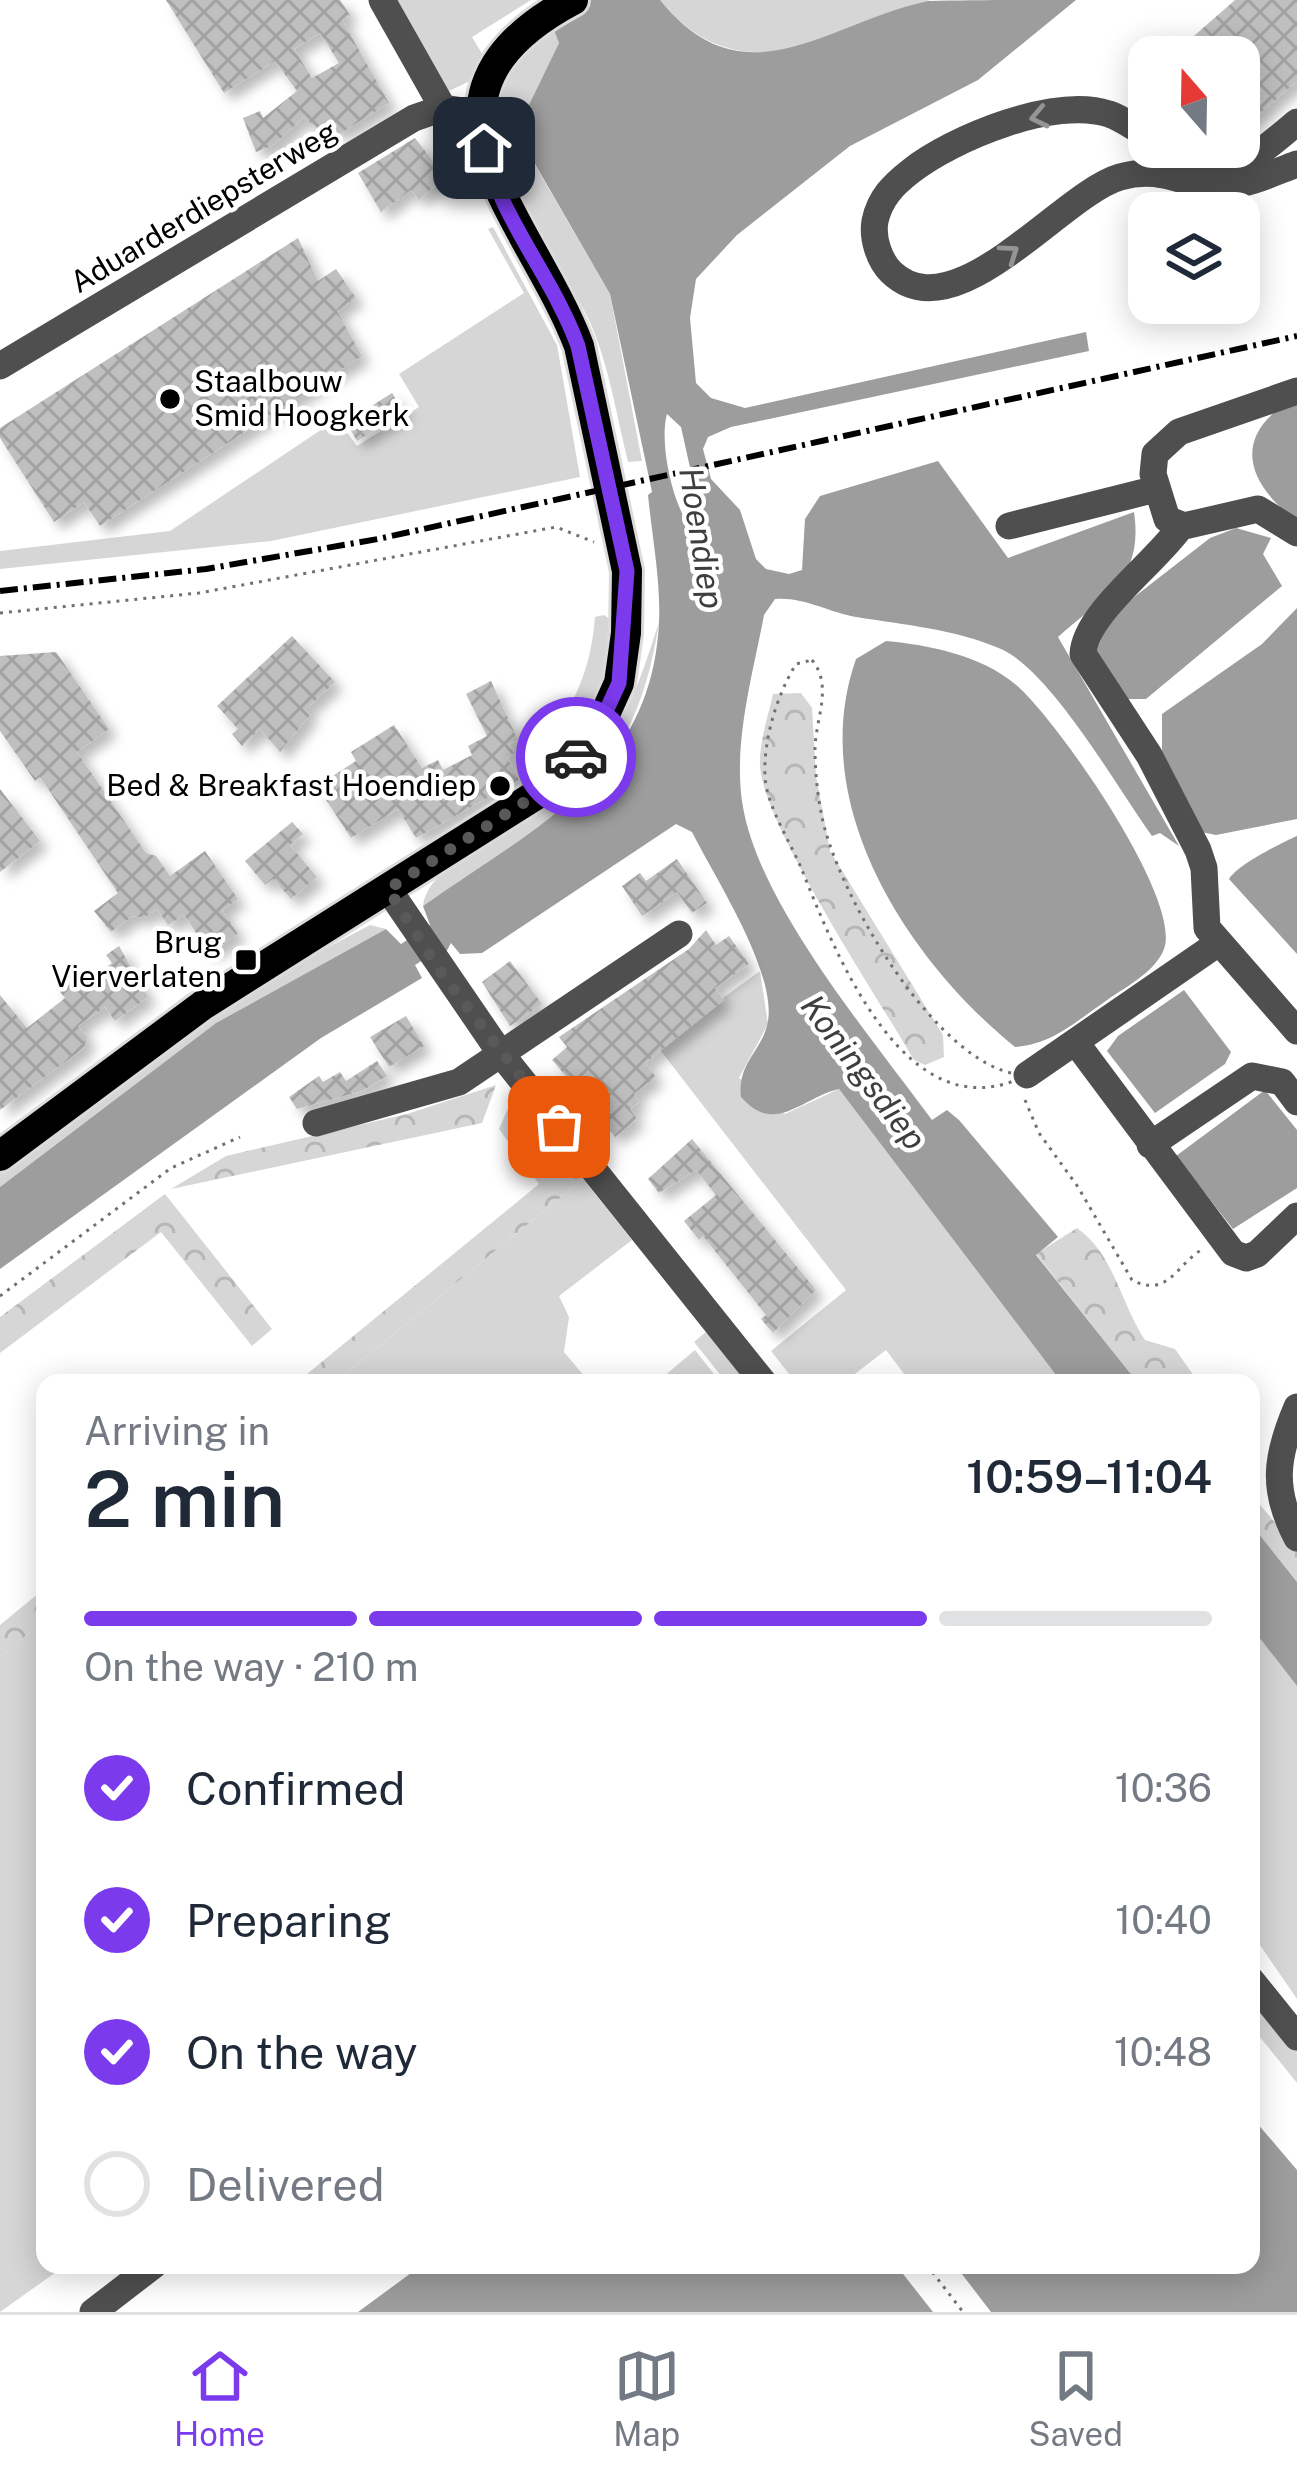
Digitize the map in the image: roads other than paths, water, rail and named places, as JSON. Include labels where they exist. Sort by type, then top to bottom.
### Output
[{"type":"main road","points":[[0,1156],[203,1005],[561,776],[601,722],[623,664],[627,571],[578,346],[566,313],[500,197],[477,113],[495,63],[560,7]]},
{"type":"street","points":[[382,0],[442,108],[477,113]]},
{"type":"street","name":"Aduarderdiepsterweg","points":[[0,366],[414,118],[442,108]]},
{"type":"street","points":[[1128,124],[1108,113],[1079,110],[985,130],[933,153],[894,184],[879,204],[874,229],[888,270],[908,284],[937,285],[1010,256],[1072,200],[1115,178],[1148,170],[1228,186],[1297,164]]},
{"type":"street","points":[[1260,151],[1297,122]]},
{"type":"street","points":[[1297,391],[1179,432],[1155,454],[1156,489],[1167,519],[1182,525],[1258,509],[1297,533]]},
{"type":"street","points":[[1009,526],[1156,489]]},
{"type":"street","points":[[1182,525],[1142,575],[1093,619],[1083,654],[1149,754],[1198,850],[1204,868],[1207,928],[1297,1031]]},
{"type":"street","points":[[388,889],[439,970],[501,1054],[757,1374]]},
{"type":"street","points":[[316,1123],[459,1082],[679,934]]},
{"type":"street","points":[[1027,1075],[1217,944]]},
{"type":"street","points":[[1077,1044],[1222,1243],[1246,1258],[1297,1216]]},
{"type":"street","points":[[1150,1145],[1252,1076],[1282,1082],[1297,1102]]},
{"type":"street","points":[[1297,1407],[1280,1448],[1276,1485],[1297,1538]]},
{"type":"street","points":[[1260,1990],[1297,2037]]},
{"type":"street","points":[[93,2312],[142,2274]]},
{"type":"water","points":[[543,0],[660,0],[692,31],[723,48],[755,52],[788,48],[928,1],[1076,0],[978,80],[850,146],[737,235],[696,279],[690,318],[696,383],[711,398],[745,408],[1086,332],[1089,351],[731,427],[708,437],[703,449],[711,479],[740,510],[756,559],[766,569],[789,574],[802,570],[805,519],[820,496],[938,461],[1008,558],[1134,512],[1133,554],[1126,571],[1105,597],[1058,637],[1179,846],[1160,833],[1152,836],[1062,705],[1020,661],[966,637],[856,617],[796,600],[775,599],[764,615],[740,760],[743,807],[754,846],[794,928],[932,1120],[947,1110],[959,1120],[1058,1237],[1036,1255],[1131,1374],[1055,1374],[839,1089],[777,1114],[753,1108],[741,1097],[746,1065],[768,1021],[763,977],[742,925],[692,832],[676,824],[482,953],[460,954],[451,943],[443,958],[437,951],[415,965],[422,978],[321,1038],[0,1269],[0,1187],[216,1023],[386,929],[401,944],[430,925],[423,906],[544,823],[579,793],[610,759],[634,721],[651,676],[659,623],[648,495],[652,492],[610,294],[535,164],[525,113],[559,43]],"holes":[[[667,414],[681,427],[699,508],[690,526],[669,472]]]},
{"type":"water","points":[[1297,397],[1297,521],[1265,490],[1252,458],[1262,426]]},
{"type":"water","points":[[1236,528],[1271,538],[1263,554],[1282,586],[1146,699],[1128,699],[1095,654],[1111,615],[1210,538]]},
{"type":"water","points":[[1297,608],[1297,819],[1216,835],[1201,832],[1162,752],[1162,714],[1262,644]]},
{"type":"water","points":[[886,641],[954,653],[1015,684],[1085,769],[1154,891],[1165,925],[1160,958],[1138,979],[1040,1042],[1015,1047],[938,970],[876,875],[856,823],[844,769],[844,714],[856,659]]},
{"type":"water","points":[[1297,836],[1297,954],[1229,879],[1250,861]]},
{"type":"water","points":[[1184,990],[1231,1052],[1225,1064],[1155,1113],[1107,1051],[1118,1036]]},
{"type":"water","points":[[1265,1090],[1297,1130],[1297,1188],[1233,1229],[1176,1156]]},
{"type":"water","points":[[1260,1535],[1297,1582],[1297,1686],[1260,1639]]},
{"type":"water","points":[[1260,2127],[1297,2170],[1297,2312],[991,2312],[962,2274],[1260,2274]]},
{"type":"water","points":[[410,2274],[903,2274],[933,2312],[358,2312]]},
{"type":"railway","points":[[0,591],[206,569],[378,539],[1297,336]]},
{"type":"place","name":"Staalbouw Smid Hoogkerk","points":[[170,399]]},
{"type":"place","name":"Bed & Breakfast Hoendiep","points":[[500,786]]},
{"type":"place","name":"Brug Vierverlaten","points":[[246,960]]},
{"type":"water label","name":"Hoendiep","points":[[702,538]]},
{"type":"water label","name":"Koningsdiep","points":[[864,1072]]}]
